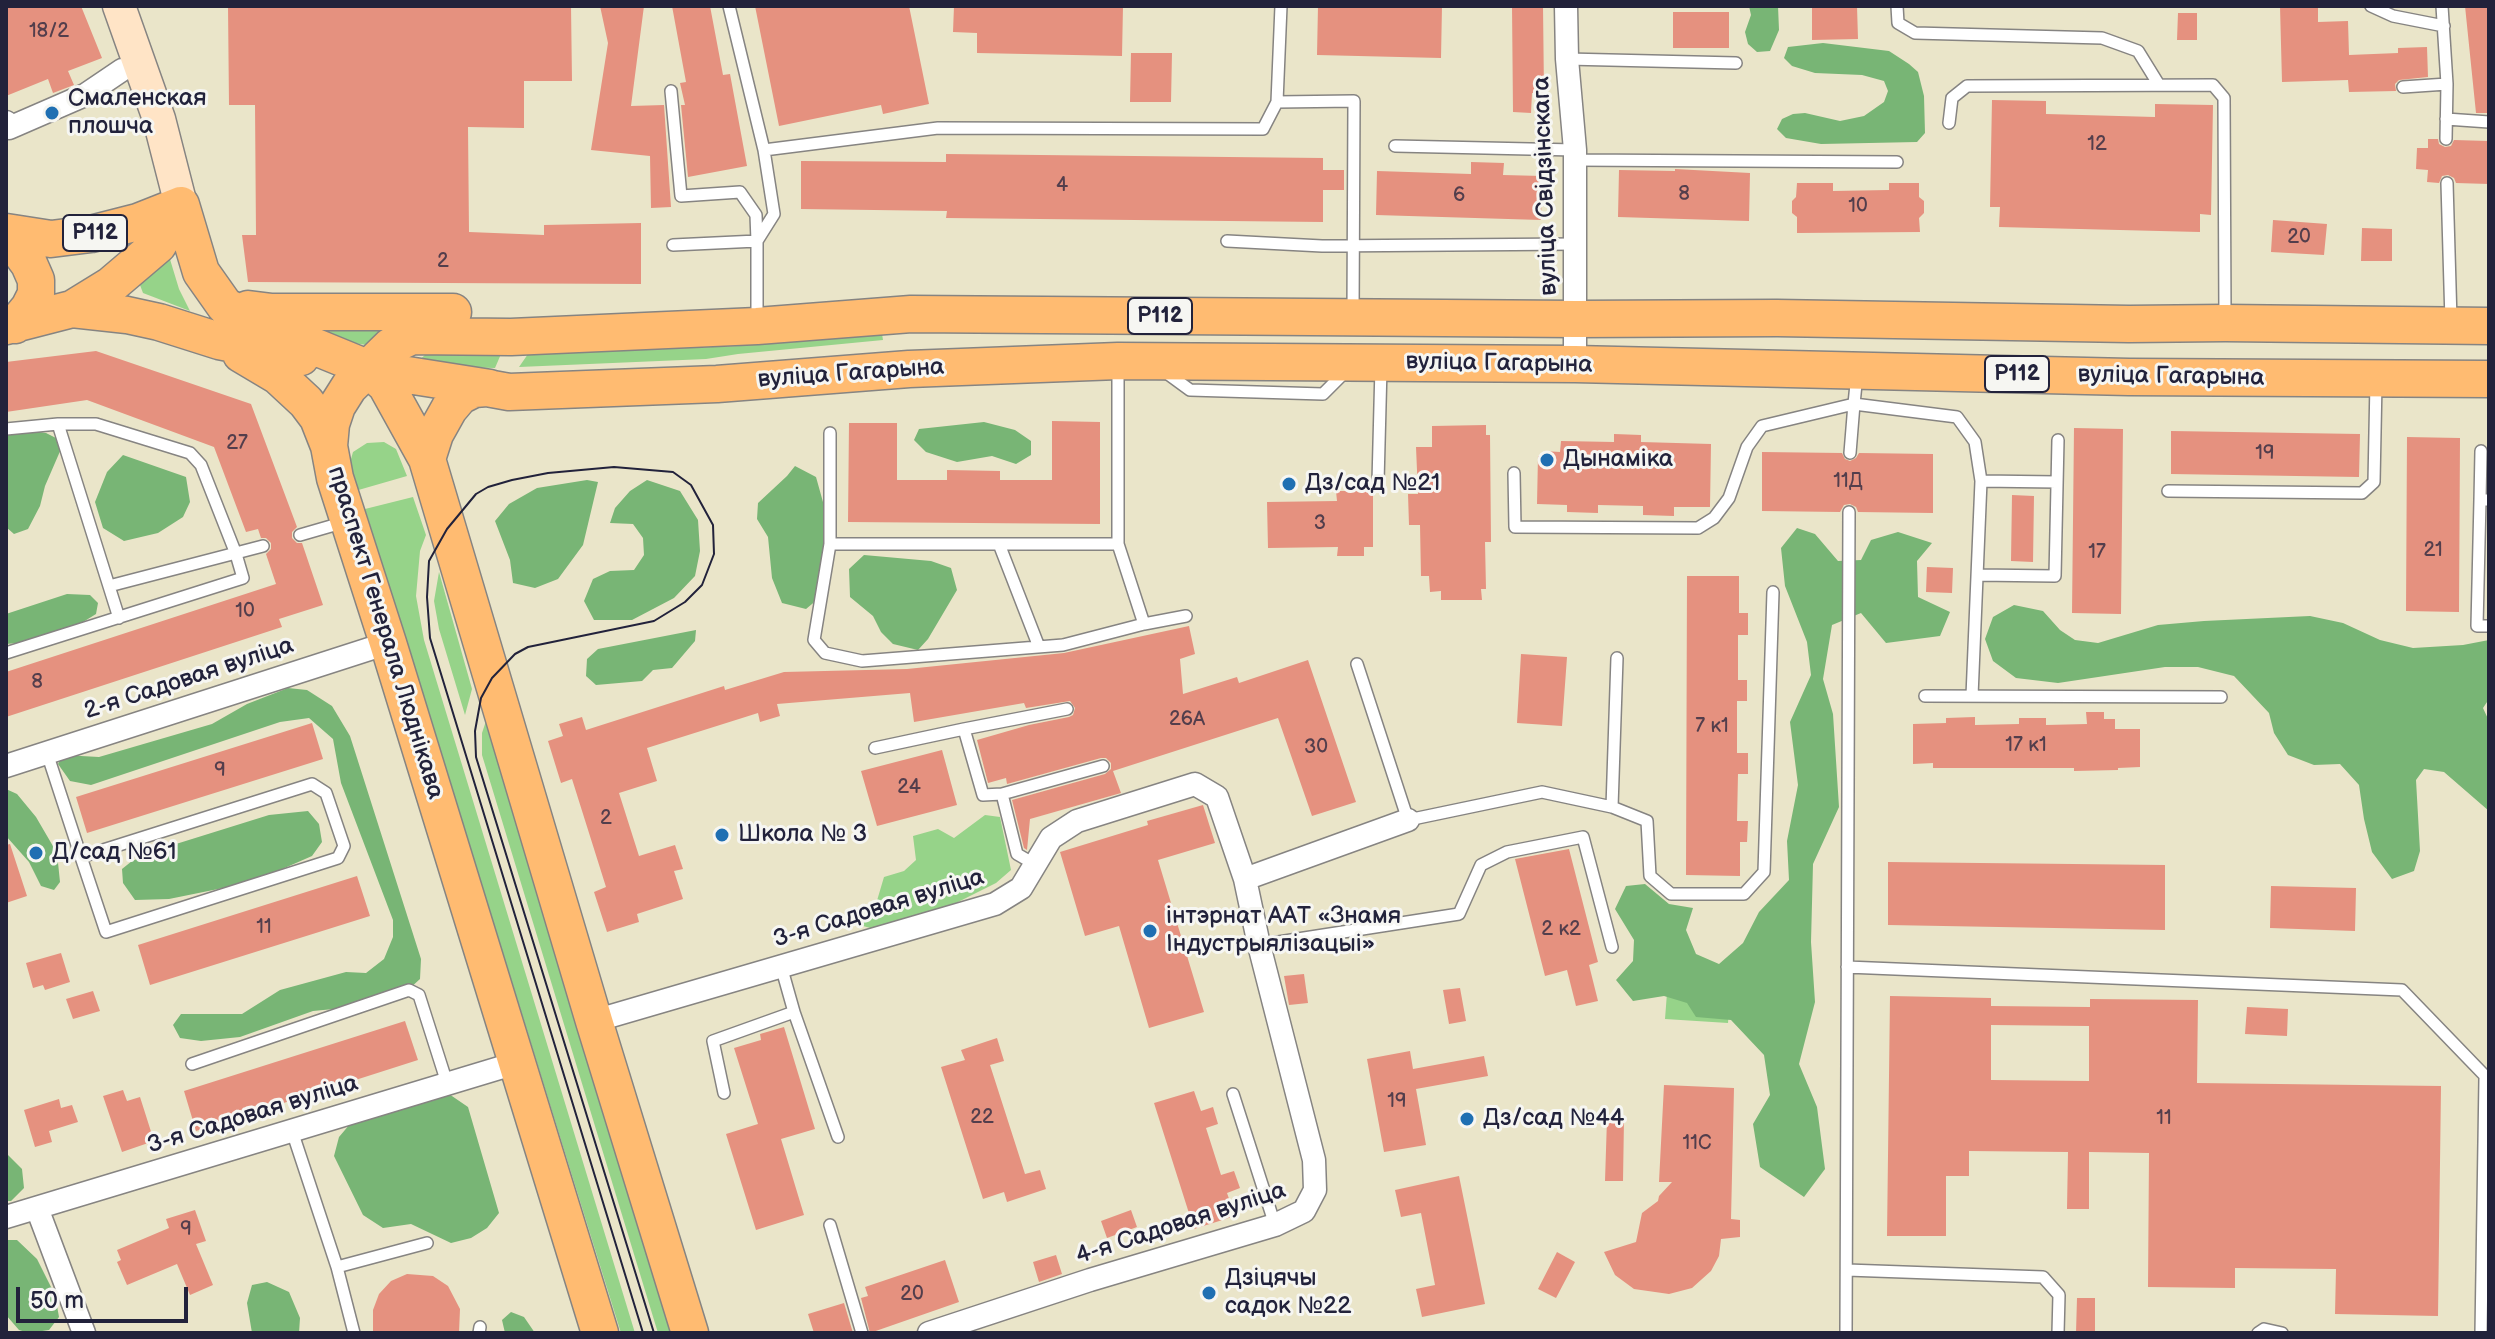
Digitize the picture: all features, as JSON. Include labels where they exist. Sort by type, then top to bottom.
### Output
[{"type":"main road","points":[[122,8],[159,119],[201,272],[225,306],[269,328],[367,368],[386,385],[427,459],[690,1333]]},
{"type":"main road","points":[[72,309],[111,285],[158,245],[181,205]]},
{"type":"main road","name":"Р112","points":[[6,233],[51,239],[91,234],[138,222],[181,205]]},
{"type":"main road","points":[[6,233],[29,264],[36,280],[33,301],[10,326]]},
{"type":"main road","name":"вуліца Гагарына","points":[[225,306],[272,312],[512,314],[710,328]]},
{"type":"main road","name":"Р112","points":[[10,326],[72,309],[127,315],[219,341]]},
{"type":"main road","points":[[909,369],[911,314]]},
{"type":"main road","name":"вуліца Гагарына","points":[[367,368],[391,346],[412,336],[511,337],[757,326],[911,314],[1777,318],[2489,326]]},
{"type":"main road","points":[[2129,324],[2129,377]]},
{"type":"main road","points":[[219,341],[278,376],[306,402],[318,418],[329,446]]},
{"type":"main road","name":"вуліца Гагарына","points":[[219,341],[509,392],[717,384],[909,369],[1134,361],[1575,364],[1856,387],[2129,377],[2489,379]]},
{"type":"main road","name":"праспект Генерала Люднікава","points":[[367,368],[349,387],[337,406],[331,424],[329,446],[335,478],[600,1333]]},
{"type":"main road","name":"вуліца Гагарына","points":[[427,459],[441,422],[460,396],[474,389],[509,392]]},
{"type":"street","name":"вуліца Свідзінскага","points":[[1566,6],[1575,155],[1575,364]]},
{"type":"street","points":[[6,122],[9,128],[85,95],[122,70]]},
{"type":"street","name":"2-я Садовая вуліца","points":[[6,766],[388,643]]},
{"type":"street","name":"3-я Садовая вуліца","points":[[594,1021],[995,904],[1021,888],[1051,838],[1077,821],[1195,784],[1217,797],[1245,879]]},
{"type":"street","points":[[1245,879],[1408,820]]},
{"type":"street","name":"4-я Садовая вуліца","points":[[929,1333],[1090,1280],[1275,1225],[1304,1211],[1315,1190],[1314,1160],[1245,879]]},
{"type":"street","name":"3-я Садовая вуліца","points":[[6,1217],[516,1063]]},
{"type":"street","points":[[37,1208],[84,1333]]},
{"type":"lane","points":[[729,6],[764,150],[774,214],[757,241]]},
{"type":"lane","points":[[764,150],[938,128],[1263,129],[1277,102],[1281,6]]},
{"type":"lane","points":[[1897,6],[1898,23],[1915,33],[2102,38],[2138,51],[2159,85]]},
{"type":"lane","points":[[2371,6],[2444,26]]},
{"type":"lane","points":[[2442,6],[2447,84],[2446,139]]},
{"type":"lane","points":[[1567,59],[1736,63]]},
{"type":"lane","points":[[2403,87],[2447,84]]},
{"type":"lane","points":[[1949,123],[1952,98],[1967,86],[2213,85],[2224,98],[2225,323]]},
{"type":"lane","points":[[671,91],[681,196],[740,192],[756,215],[757,326]]},
{"type":"lane","points":[[1277,102],[1354,101],[1353,318]]},
{"type":"lane","points":[[2446,119],[2489,122]]},
{"type":"lane","points":[[1395,146],[1575,155],[1897,162]]},
{"type":"lane","points":[[2447,183],[2451,326]]},
{"type":"lane","points":[[673,245],[757,241]]},
{"type":"lane","points":[[1227,241],[1353,246],[1576,244]]},
{"type":"lane","points":[[1134,361],[1118,544],[1144,624]]},
{"type":"lane","points":[[1368,363],[1378,482]]},
{"type":"lane","points":[[2168,491],[2362,493],[2374,482],[2376,377]]},
{"type":"lane","points":[[1850,453],[1856,387]]},
{"type":"lane","points":[[1514,473],[1515,527],[1698,528],[1714,518],[1729,498],[1747,447],[1762,426],[1856,387],[1957,417],[1975,442],[1981,481],[1972,696]]},
{"type":"lane","points":[[58,424],[119,618]]},
{"type":"lane","points":[[6,429],[96,424],[190,453],[201,465],[243,578],[6,653]]},
{"type":"lane","points":[[830,433],[830,544],[814,640],[825,653],[862,661],[1063,645],[1186,616]]},
{"type":"lane","points":[[1977,575],[2055,576],[2058,440]]},
{"type":"lane","points":[[2481,451],[2484,500],[2477,626],[2489,626]]},
{"type":"lane","points":[[1981,481],[2057,482]]},
{"type":"lane","points":[[1846,1333],[1849,512]]},
{"type":"lane","points":[[300,535],[350,520]]},
{"type":"lane","points":[[830,544],[1118,544]]},
{"type":"lane","points":[[999,544],[1039,647]]},
{"type":"lane","points":[[109,586],[263,546]]},
{"type":"lane","points":[[1357,664],[1408,820],[1542,792],[1612,807],[1647,821],[1650,876],[1671,894],[1744,894],[1764,872],[1773,592]]},
{"type":"lane","points":[[1612,807],[1617,658]]},
{"type":"lane","points":[[1925,696],[2221,697]]},
{"type":"lane","points":[[875,748],[1067,709]]},
{"type":"lane","points":[[964,729],[983,795],[1002,794],[1103,766]]},
{"type":"lane","points":[[47,753],[81,857],[106,932],[338,858],[344,846],[326,793],[312,784],[81,857]]},
{"type":"lane","points":[[1002,794],[1017,854],[1036,865]]},
{"type":"lane","points":[[1259,945],[1459,914],[1481,865],[1507,852],[1583,837],[1612,947]]},
{"type":"lane","points":[[781,966],[838,1137]]},
{"type":"lane","points":[[1847,967],[2402,990],[2487,1079],[2481,1333]]},
{"type":"lane","points":[[192,1064],[409,990],[419,995],[447,1083]]},
{"type":"lane","points":[[724,1093],[713,1041],[794,1012]]},
{"type":"lane","points":[[1233,1094],[1275,1225]]},
{"type":"lane","points":[[292,1131],[337,1267],[354,1333]]},
{"type":"lane","points":[[830,1225],[862,1333]]},
{"type":"lane","points":[[337,1267],[427,1243]]},
{"type":"lane","points":[[1847,1270],[2043,1277],[2059,1295],[2058,1333]]},
{"type":"lane","points":[[2258,1333],[2264,1329],[2282,1333]]},
{"type":"green space","points":[[1749,6],[1778,6],[1779,30],[1770,51],[1757,52],[1748,44],[1745,32],[1751,15]]},
{"type":"green space","points":[[1823,43],[1889,51],[1918,72],[1924,96],[1925,133],[1917,142],[1821,144],[1786,138],[1777,129],[1782,119],[1793,114],[1805,113],[1840,121],[1864,116],[1884,102],[1888,91],[1884,81],[1862,75],[1815,73],[1792,66],[1784,58],[1788,47]]},
{"type":"green space","points":[[169,256],[179,289],[190,311],[143,293],[140,285]]},
{"type":"green space","points":[[298,326],[403,326],[373,346],[347,342]]},
{"type":"green space","points":[[882,334],[883,340],[706,359],[519,367],[528,354],[739,346]]},
{"type":"green space","points":[[501,354],[495,368],[413,366],[425,355]]},
{"type":"green space","points":[[984,422],[1015,430],[1031,441],[1031,455],[1016,464],[992,456],[957,462],[926,452],[914,440],[919,429]]},
{"type":"green space","points":[[33,431],[56,438],[61,449],[28,529],[14,534],[6,527],[6,433]]},
{"type":"green space","points":[[384,442],[396,449],[407,476],[355,491],[349,466],[353,452],[367,443]]},
{"type":"green space","points":[[123,455],[186,477],[190,502],[183,517],[158,533],[124,541],[103,528],[95,502],[107,472]]},
{"type":"green space","points":[[795,466],[816,477],[828,520],[818,599],[806,609],[782,603],[772,578],[768,537],[757,519],[758,503]]},
{"type":"green space","points":[[587,480],[598,482],[583,545],[558,579],[535,588],[513,583],[510,560],[495,521],[509,504],[537,488]]},
{"type":"green space","points":[[647,480],[680,491],[698,520],[700,551],[695,576],[674,598],[632,620],[594,620],[584,601],[593,579],[610,571],[634,570],[644,555],[643,538],[633,524],[610,523],[615,508],[630,491]]},
{"type":"green space","points":[[413,497],[426,535],[420,551],[416,596],[424,640],[635,1333],[621,1333],[365,509]]},
{"type":"green space","points":[[1797,528],[1815,534],[1838,561],[1861,560],[1871,540],[1898,532],[1932,543],[1917,561],[1918,597],[1950,612],[1940,636],[1886,643],[1861,613],[1832,625],[1823,679],[1833,714],[1839,807],[1813,864],[1811,942],[1815,1002],[1799,1064],[1817,1107],[1825,1169],[1804,1197],[1760,1167],[1753,1124],[1770,1095],[1764,1055],[1731,1020],[1696,1017],[1687,1003],[1664,996],[1633,1001],[1616,980],[1633,961],[1634,940],[1615,909],[1626,886],[1645,884],[1669,904],[1693,908],[1686,930],[1696,954],[1719,964],[1743,943],[1759,912],[1789,880],[1787,841],[1798,785],[1790,722],[1811,675],[1807,642],[1785,586],[1781,548]]},
{"type":"green space","points":[[864,555],[931,561],[951,568],[957,590],[918,650],[893,644],[881,632],[873,616],[850,597],[849,569]]},
{"type":"green space","points":[[439,572],[472,689],[465,715],[439,629],[434,601]]},
{"type":"green space","points":[[67,594],[90,595],[98,603],[96,614],[75,627],[30,642],[6,644],[6,614]]},
{"type":"green space","points":[[2014,605],[2043,611],[2060,630],[2075,640],[2098,643],[2158,625],[2310,616],[2343,623],[2380,640],[2413,648],[2489,640],[2489,699],[2483,708],[2489,721],[2489,811],[2444,772],[2424,769],[2416,780],[2420,851],[2414,871],[2392,879],[2372,852],[2359,785],[2340,764],[2314,765],[2288,755],[2274,733],[2269,713],[2234,676],[2198,667],[2165,667],[2058,683],[2016,678],[1993,661],[1985,639],[1993,617]]},
{"type":"green space","points":[[696,630],[695,641],[672,668],[653,670],[642,681],[596,685],[586,676],[587,659],[598,649]]},
{"type":"green space","points":[[288,688],[307,690],[332,706],[350,736],[421,959],[420,979],[409,989],[375,1005],[313,1011],[240,1037],[201,1041],[180,1038],[173,1025],[181,1014],[242,1014],[280,990],[346,972],[366,973],[384,959],[393,937],[393,920],[341,783],[333,739],[309,718],[280,722],[91,785],[70,781],[58,764],[63,755],[99,757],[212,724],[247,704]]},
{"type":"green space","points":[[486,721],[673,1333],[658,1333],[482,755],[482,733]]},
{"type":"green space","points":[[6,789],[17,794],[36,817],[57,853],[60,882],[54,890],[41,886],[29,862],[6,836]]},
{"type":"green space","points":[[308,811],[319,824],[322,842],[312,856],[280,870],[228,887],[169,899],[135,900],[123,883],[122,869],[132,861],[269,815]]},
{"type":"green space","points":[[985,815],[1000,817],[1011,870],[996,883],[944,909],[881,931],[856,924],[876,904],[884,877],[904,871],[916,860],[913,836],[938,829],[954,838]]},
{"type":"green space","points":[[1668,980],[1731,984],[1728,1023],[1665,1019]]},
{"type":"green space","points":[[449,1094],[468,1107],[499,1213],[487,1228],[471,1238],[451,1243],[411,1224],[383,1228],[363,1215],[334,1156],[339,1137],[350,1124]]},
{"type":"green space","points":[[6,1153],[22,1169],[24,1188],[11,1201],[6,1201]]},
{"type":"green space","points":[[6,1240],[17,1240],[37,1259],[55,1295],[59,1317],[49,1330],[29,1333],[19,1330],[6,1315]]},
{"type":"green space","points":[[267,1282],[289,1292],[300,1318],[299,1333],[252,1333],[247,1303],[252,1285]]},
{"type":"green space","points":[[511,1312],[524,1317],[535,1333],[505,1333],[502,1320]]},
{"type":"building","points":[[6,6],[81,6],[102,58],[68,71],[74,85],[53,93],[48,79],[6,96]]},
{"type":"building","points":[[228,6],[571,6],[572,81],[524,81],[524,128],[468,127],[469,232],[544,235],[544,225],[641,223],[641,284],[248,282],[242,235],[256,235],[255,105],[229,105]]},
{"type":"building","points":[[600,6],[644,6],[631,106],[664,105],[671,207],[651,208],[650,156],[591,150],[608,43]]},
{"type":"building","points":[[672,6],[710,6],[723,75],[730,74],[747,166],[688,177],[681,105],[685,105],[680,83],[686,82]]},
{"type":"building","points":[[755,6],[909,6],[929,104],[883,114],[881,105],[779,126]]},
{"type":"building","points":[[954,6],[1123,6],[1122,56],[977,53],[977,33],[953,32]]},
{"type":"building","points":[[1318,6],[1442,6],[1441,58],[1317,55]]},
{"type":"building","points":[[1512,6],[1543,6],[1544,93],[1532,93],[1531,113],[1513,112]]},
{"type":"building","points":[[1812,6],[1857,6],[1858,39],[1812,40]]},
{"type":"building","points":[[2280,6],[2318,6],[2318,22],[2348,21],[2349,55],[2398,53],[2398,48],[2427,47],[2428,77],[2399,80],[2395,84],[2396,91],[2349,92],[2348,80],[2282,82]]},
{"type":"building","points":[[2465,6],[2489,6],[2489,113],[2476,113]]},
{"type":"building","points":[[1673,12],[1729,12],[1729,48],[1673,48]]},
{"type":"building","points":[[2178,13],[2197,13],[2197,40],[2177,40]]},
{"type":"building","points":[[1131,53],[1172,53],[1171,102],[1130,102]]},
{"type":"building","points":[[1992,100],[2046,101],[2046,114],[2155,117],[2155,104],[2213,105],[2211,215],[2200,214],[2200,232],[1999,227],[2000,207],[1990,207]]},
{"type":"building","points":[[2428,139],[2438,139],[2439,144],[2445,147],[2451,146],[2454,140],[2489,141],[2489,184],[2456,183],[2448,175],[2442,176],[2439,183],[2427,182],[2428,170],[2416,169],[2417,148],[2428,148]]},
{"type":"building","points":[[946,154],[1323,158],[1323,170],[1344,170],[1344,190],[1323,190],[1323,222],[946,218],[947,211],[801,209],[801,161],[946,162]]},
{"type":"building","points":[[1471,162],[1504,163],[1503,175],[1542,176],[1541,220],[1376,215],[1377,171],[1471,174]]},
{"type":"building","points":[[1619,170],[1750,173],[1749,221],[1618,217]]},
{"type":"building","points":[[1797,183],[1833,183],[1833,191],[1889,190],[1889,183],[1919,183],[1919,197],[1924,201],[1924,213],[1919,218],[1920,232],[1797,233],[1797,217],[1792,213],[1792,201],[1796,197]]},
{"type":"building","points":[[2273,220],[2327,224],[2324,255],[2271,252]]},
{"type":"building","points":[[2362,228],[2392,229],[2392,261],[2361,261]]},
{"type":"building","points":[[96,351],[251,404],[297,527],[292,532],[292,538],[302,543],[323,605],[279,619],[282,627],[6,717],[6,672],[276,584],[266,554],[271,549],[271,543],[261,538],[258,529],[246,532],[214,447],[87,400],[6,412],[6,362]]},
{"type":"building","points":[[1052,421],[1100,422],[1100,524],[848,522],[849,423],[897,423],[897,480],[947,480],[947,470],[1000,471],[1000,480],[1052,480]]},
{"type":"building","points":[[1486,425],[1486,435],[1490,435],[1491,542],[1485,542],[1486,589],[1481,589],[1482,600],[1441,600],[1441,591],[1430,592],[1429,576],[1421,576],[1420,525],[1409,525],[1408,494],[1418,494],[1416,447],[1432,447],[1432,426]]},
{"type":"building","points":[[2074,428],[2123,429],[2121,614],[2072,613]]},
{"type":"building","points":[[2171,431],[2360,434],[2359,477],[2171,474]]},
{"type":"building","points":[[1614,434],[1641,435],[1641,442],[1711,444],[1710,507],[1674,507],[1674,516],[1643,515],[1643,506],[1598,505],[1598,513],[1567,512],[1567,505],[1537,504],[1538,456],[1544,456],[1544,451],[1560,452],[1561,441],[1614,442]]},
{"type":"building","points":[[2407,437],[2460,438],[2459,612],[2406,611]]},
{"type":"building","points":[[1762,452],[1842,453],[1850,461],[1859,453],[1933,454],[1933,513],[1858,512],[1850,504],[1844,505],[1840,512],[1762,511]]},
{"type":"building","points":[[1336,491],[1373,491],[1373,547],[1364,547],[1364,556],[1337,556],[1338,547],[1268,548],[1267,502],[1337,501]]},
{"type":"building","points":[[2012,495],[2034,496],[2033,562],[2011,561]]},
{"type":"building","points":[[1927,567],[1953,568],[1952,593],[1926,592]]},
{"type":"building","points":[[1687,576],[1739,576],[1739,613],[1748,613],[1748,635],[1738,635],[1738,680],[1747,680],[1747,701],[1737,701],[1737,753],[1748,753],[1748,774],[1738,774],[1737,821],[1748,821],[1747,842],[1740,842],[1740,876],[1686,875]]},
{"type":"building","points":[[1189,626],[1195,654],[1180,659],[1183,694],[1237,677],[1239,683],[1308,660],[1356,802],[1312,816],[1278,718],[1113,771],[1121,793],[1030,819],[1027,850],[1012,800],[1105,774],[1111,769],[1111,763],[1101,758],[1007,784],[1006,778],[988,783],[977,740],[1069,717],[1075,708],[1070,701],[1026,708],[1024,703],[914,722],[910,693],[777,704],[780,716],[760,722],[758,713],[647,748],[657,781],[619,793],[639,856],[675,845],[683,869],[674,871],[683,899],[637,914],[639,922],[607,932],[594,892],[606,887],[572,779],[561,783],[548,741],[563,736],[559,724],[582,717],[586,730],[724,686],[725,690],[784,672],[907,669],[1064,653]]},
{"type":"building","points":[[1521,654],[1567,657],[1562,726],[1517,723]]},
{"type":"building","points":[[2086,712],[2104,712],[2104,719],[2115,719],[2115,729],[2140,729],[2140,767],[2074,771],[2074,768],[1933,768],[1933,763],[1913,764],[1913,724],[1946,723],[1946,718],[1975,717],[1975,725],[2019,724],[2019,718],[2046,718],[2046,725],[2087,724]]},
{"type":"building","points":[[312,723],[323,759],[87,833],[76,797]]},
{"type":"building","points":[[942,750],[957,805],[877,826],[861,771]]},
{"type":"building","name":"інтэрнат ААТ «Знамя Індустрыялізацыі»","points":[[1203,805],[1215,843],[1158,860],[1204,1012],[1149,1028],[1119,926],[1085,936],[1060,852]]},
{"type":"building","points":[[10,844],[27,896],[6,903],[6,845]]},
{"type":"building","points":[[1569,849],[1598,962],[1589,965],[1598,1001],[1576,1006],[1567,970],[1545,976],[1515,859]]},
{"type":"building","points":[[1888,862],[2165,865],[2165,930],[1888,925]]},
{"type":"building","points":[[357,876],[370,916],[150,985],[138,945]]},
{"type":"building","points":[[2271,886],[2356,888],[2355,931],[2270,928]]},
{"type":"building","points":[[61,953],[70,982],[45,990],[43,985],[33,988],[26,963]]},
{"type":"building","points":[[1304,974],[1308,1003],[1289,1005],[1284,976]]},
{"type":"building","points":[[1460,988],[1466,1021],[1449,1024],[1443,990]]},
{"type":"building","points":[[93,991],[100,1011],[73,1019],[66,999]]},
{"type":"building","points":[[1890,996],[1991,998],[1991,1006],[2090,1007],[2090,999],[2198,1000],[2197,1083],[2441,1086],[2438,1316],[2335,1314],[2336,1269],[2235,1268],[2235,1288],[2148,1287],[2149,1153],[2089,1152],[2089,1209],[2067,1209],[2068,1152],[1969,1151],[1969,1176],[1946,1176],[1946,1236],[1887,1236]],"holes":[[[1991,1025],[2089,1026],[2089,1081],[1991,1080]]]},
{"type":"building","points":[[2247,1007],[2288,1009],[2287,1036],[2245,1034]]},
{"type":"building","points":[[405,1021],[418,1060],[196,1131],[184,1091]]},
{"type":"building","points":[[784,1027],[815,1129],[781,1139],[804,1215],[756,1230],[726,1134],[758,1124],[734,1048],[761,1040],[760,1034]]},
{"type":"building","points":[[997,1038],[1004,1061],[990,1065],[1025,1174],[1040,1170],[1046,1189],[1007,1202],[1004,1192],[983,1199],[941,1067],[965,1060],[961,1050]]},
{"type":"building","points":[[1410,1051],[1413,1069],[1484,1056],[1488,1076],[1416,1089],[1426,1145],[1384,1152],[1367,1059]]},
{"type":"building","points":[[1664,1085],[1734,1088],[1731,1219],[1740,1220],[1740,1237],[1721,1239],[1719,1256],[1711,1271],[1692,1288],[1669,1294],[1634,1289],[1615,1275],[1604,1252],[1636,1242],[1642,1213],[1658,1201],[1672,1182],[1659,1182]]},
{"type":"building","points":[[123,1090],[127,1101],[140,1097],[154,1141],[122,1152],[103,1096]]},
{"type":"building","points":[[1194,1091],[1201,1111],[1213,1107],[1218,1124],[1206,1128],[1221,1175],[1234,1171],[1240,1188],[1227,1193],[1235,1216],[1194,1229],[1154,1103]]},
{"type":"building","points":[[59,1099],[61,1108],[72,1105],[78,1122],[49,1131],[52,1142],[35,1147],[24,1110]]},
{"type":"building","points":[[1607,1119],[1624,1119],[1623,1181],[1605,1181]]},
{"type":"building","points":[[1459,1176],[1485,1304],[1422,1317],[1416,1289],[1435,1285],[1421,1213],[1401,1217],[1395,1190]]},
{"type":"building","points":[[195,1210],[206,1241],[196,1244],[213,1285],[190,1295],[177,1264],[127,1285],[117,1262],[121,1260],[117,1250],[169,1228],[166,1219]]},
{"type":"building","points":[[1131,1210],[1137,1227],[1107,1238],[1101,1221]]},
{"type":"building","points":[[1557,1252],[1575,1262],[1556,1298],[1538,1289]]},
{"type":"building","points":[[1056,1255],[1062,1274],[1039,1282],[1033,1262]]},
{"type":"building","points":[[945,1260],[959,1302],[870,1333],[861,1298],[868,1296],[865,1287]]},
{"type":"building","points":[[407,1274],[433,1276],[448,1286],[460,1309],[459,1333],[373,1333],[373,1310],[379,1294],[391,1281]]},
{"type":"building","points":[[2077,1298],[2095,1298],[2095,1333],[2076,1333]]},
{"type":"building","points":[[844,1303],[853,1333],[814,1333],[808,1314]]},
{"type":"tram line","points":[[643,1333],[430,638],[427,597],[429,561],[447,529],[476,494],[512,480],[614,467],[673,472],[691,485],[713,525],[714,554],[702,585],[685,602],[654,621],[528,647],[515,654],[492,678],[481,698],[475,731],[476,757],[654,1333]]},
{"type":"place","name":"Смаленская плошча","points":[[52,113]]},
{"type":"place","name":"Дынаміка","points":[[1547,460]]},
{"type":"place","name":"Дз/сад №21","points":[[1289,484]]},
{"type":"place","name":"Школа № 3","points":[[722,835]]},
{"type":"place","name":"Д/сад №61","points":[[36,853]]},
{"type":"place","name":"інтэрнат ААТ «Знамя Індустрыялізацыі»","points":[[1150,931]]},
{"type":"place","name":"Дз/сад №44","points":[[1467,1119]]},
{"type":"place","name":"Дзіцячы садок №22","points":[[1209,1293]]}]
